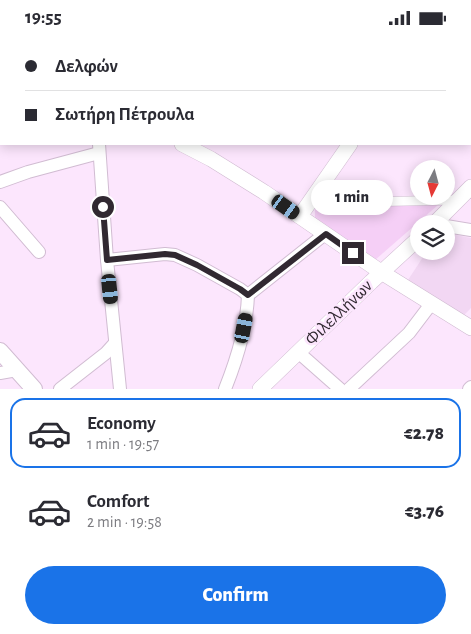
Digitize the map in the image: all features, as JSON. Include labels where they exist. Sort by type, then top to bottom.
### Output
[{"type":"main road","points":[[0,351],[34,389]]},
{"type":"street","points":[[184,145],[264,192],[381,272],[471,328]]},
{"type":"street","points":[[300,216],[349,145]]},
{"type":"street","points":[[0,182],[99,149],[115,343],[122,386]]},
{"type":"street","points":[[443,215],[471,187]]},
{"type":"street","points":[[310,203],[458,200]]},
{"type":"street","points":[[0,207],[39,252]]},
{"type":"street","points":[[455,227],[471,230]]},
{"type":"street","points":[[248,295],[326,234]]},
{"type":"street","name":"Φιλελλήνων","points":[[260,389],[410,246]]},
{"type":"street","points":[[107,260],[165,254],[175,255],[197,265],[248,295]]},
{"type":"street","points":[[226,389],[234,368],[248,312],[248,295]]},
{"type":"street","points":[[349,389],[408,333],[432,304]]},
{"type":"street","points":[[60,389],[106,353],[115,343]]},
{"type":"street","points":[[298,352],[340,389]]},
{"type":"street","points":[[0,373],[17,370]]},
{"type":"shaded area","points":[[438,205],[427,215],[410,215],[410,229],[375,260],[315,219],[315,207]]},
{"type":"shaded area","points":[[455,235],[471,238],[471,308],[462,317],[408,280],[421,260],[455,260]]},
{"type":"route","points":[[103,207],[107,260],[165,254],[175,255],[197,265],[248,295],[326,234],[353,253]]}]
